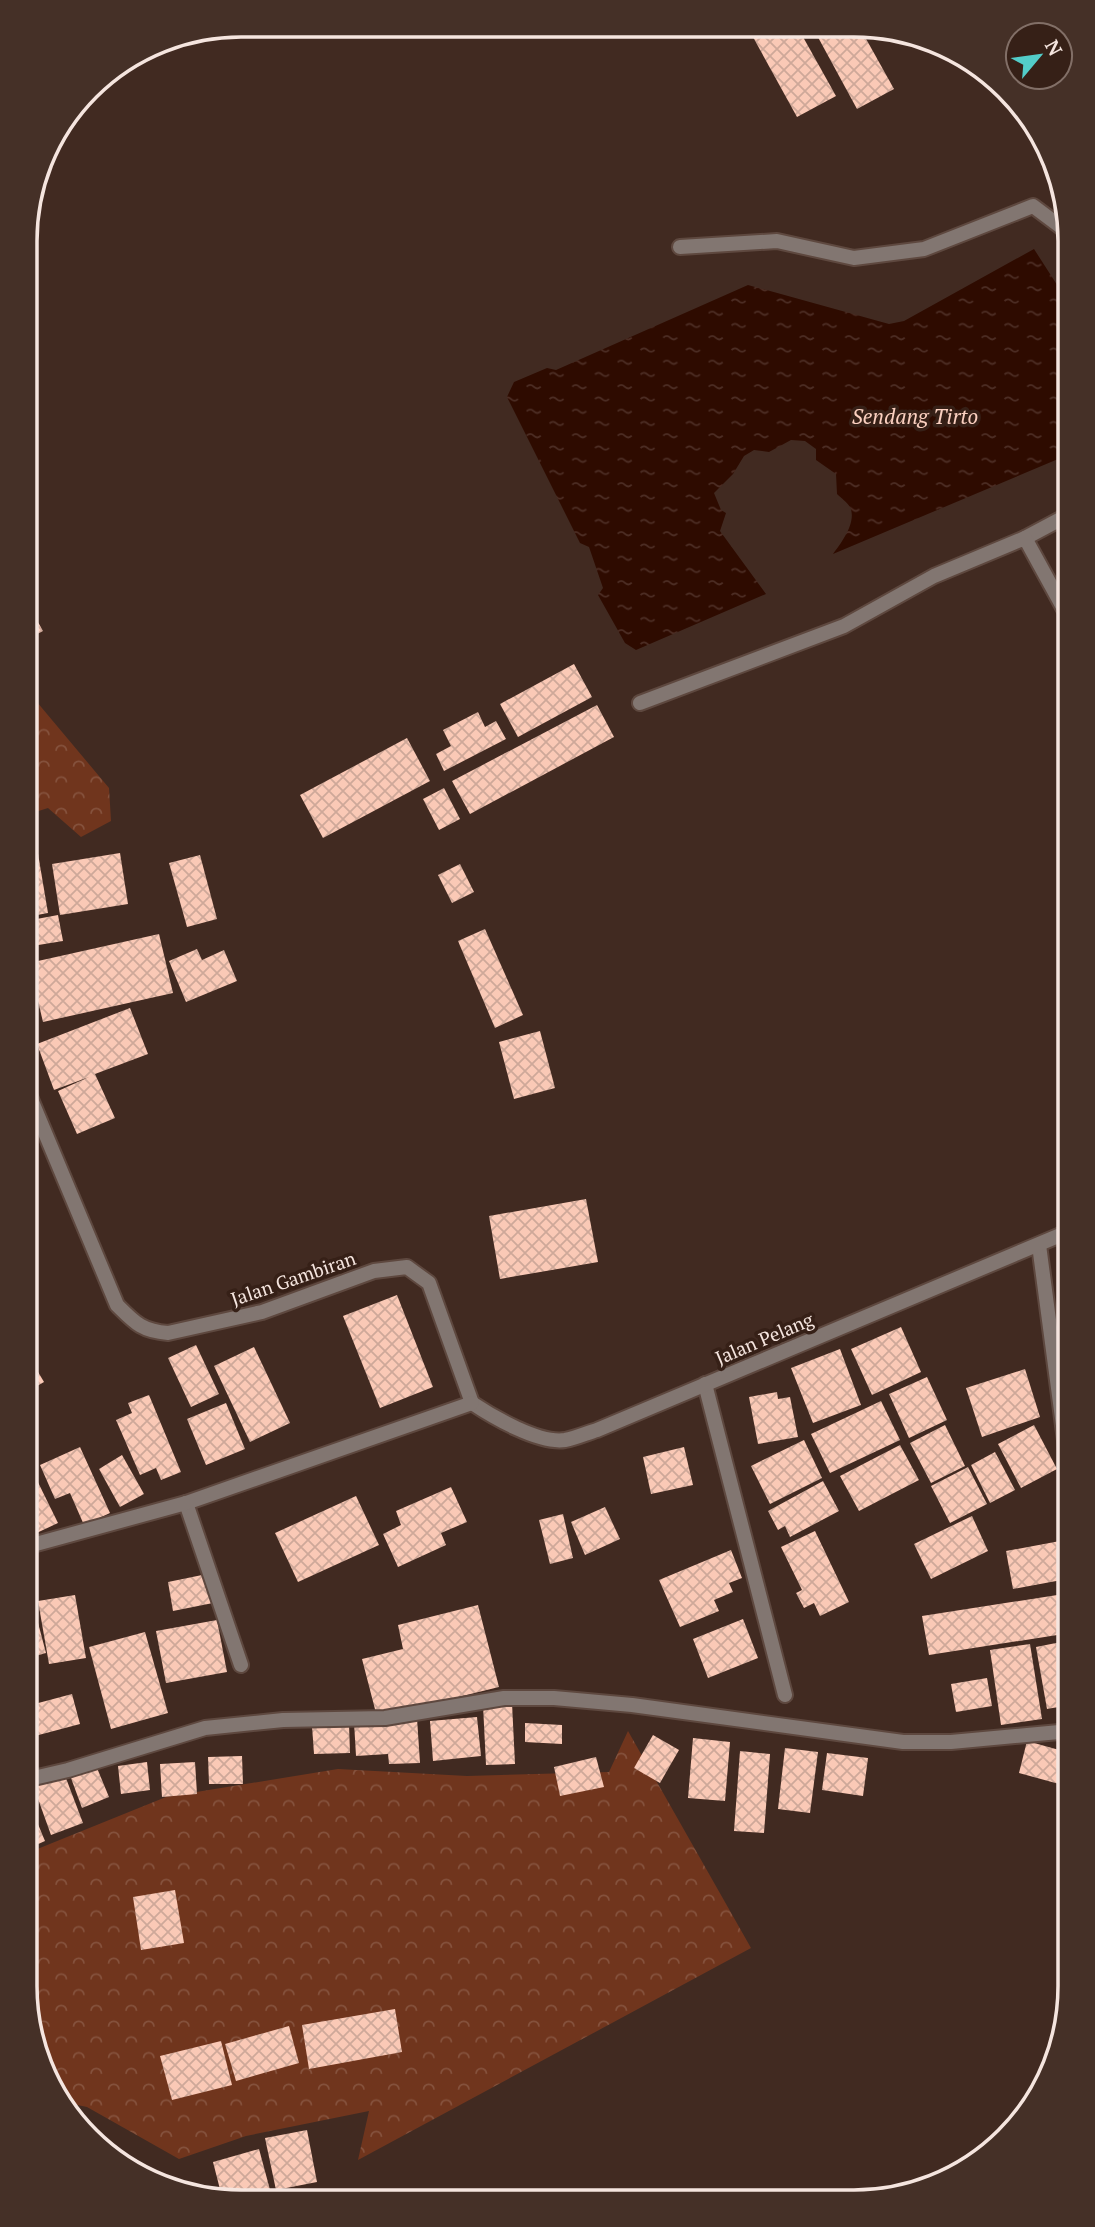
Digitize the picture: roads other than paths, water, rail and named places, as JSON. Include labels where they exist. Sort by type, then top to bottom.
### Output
[{"type":"street","points":[[680,247],[777,241],[854,258],[925,249],[1033,206],[1057,224]]},
{"type":"street","points":[[640,703],[844,626],[934,576],[1025,538],[1058,520]]},
{"type":"street","points":[[1025,538],[1058,598]]},
{"type":"street","name":"Jalan Gambiran","points":[[37,1114],[117,1305],[138,1326],[168,1334],[262,1312],[374,1270],[407,1267],[429,1283],[472,1403]]},
{"type":"street","name":"Jalan Pelang","points":[[472,1403],[502,1423],[563,1441],[597,1430],[1058,1236]]},
{"type":"street","points":[[1039,1245],[1058,1388]]},
{"type":"street","points":[[705,1384],[785,1695]]},
{"type":"street","points":[[37,1544],[186,1503],[472,1403]]},
{"type":"street","points":[[186,1503],[241,1665]]},
{"type":"street","points":[[37,1777],[205,1728],[283,1720],[385,1718],[504,1698],[554,1698],[632,1705],[903,1742],[951,1742],[1058,1732]]},
{"type":"water","name":"Sendang Tirto","points":[[1034,249],[1058,286],[1058,459],[833,554],[848,532],[852,519],[850,507],[837,494],[836,474],[816,460],[816,449],[805,441],[791,440],[769,452],[754,450],[744,456],[733,474],[714,493],[721,510],[726,513],[720,531],[766,594],[636,650],[625,643],[598,595],[603,588],[589,547],[580,543],[507,397],[514,382],[547,368],[556,370],[748,285],[889,324],[904,321]]}]
